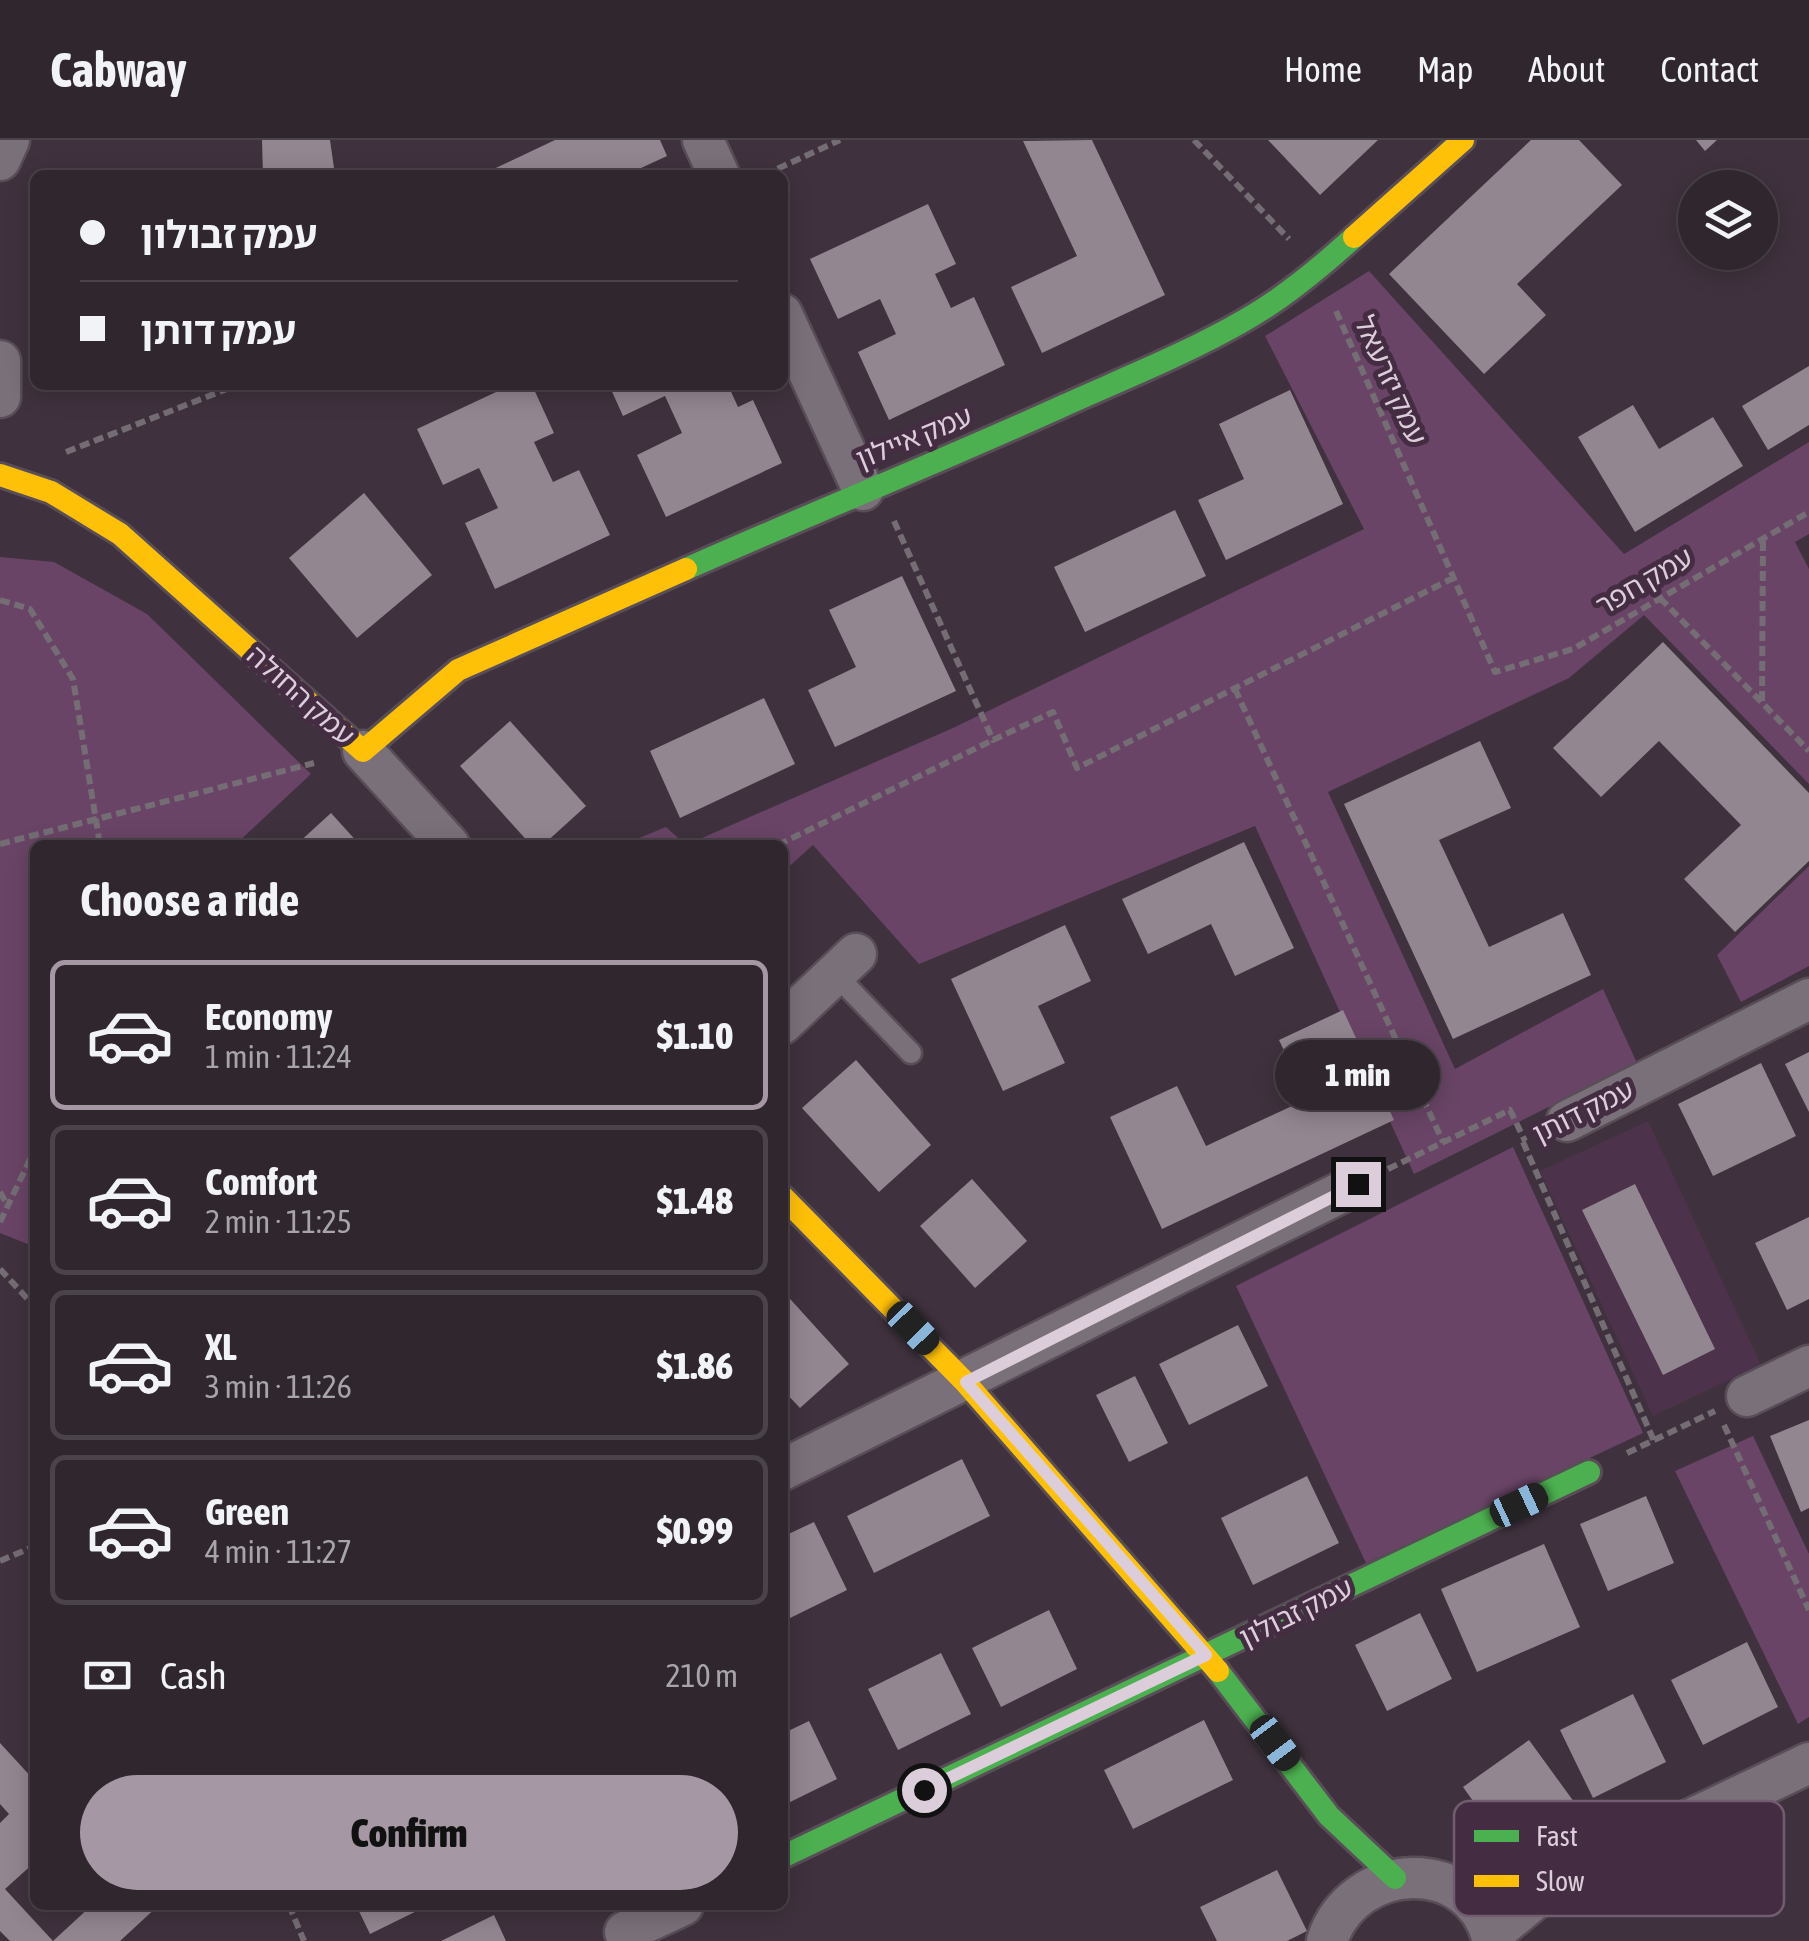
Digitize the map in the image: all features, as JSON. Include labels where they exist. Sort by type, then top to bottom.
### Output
[{"type":"street","points":[[0,160],[8,140]]},
{"type":"street","points":[[704,140],[718,170]]},
{"type":"street","name":"עמק איילון","points":[[364,751],[458,670],[870,487],[937,463],[1247,319],[1318,269],[1463,140]]},
{"type":"street","points":[[788,326],[870,487]]},
{"type":"street","points":[[0,361],[0,397]]},
{"type":"street","name":"עמק החולה","points":[[0,475],[37,486],[84,510],[144,554],[364,751],[444,840]]},
{"type":"street","name":"עמק החולה","points":[[48,518],[144,554]]},
{"type":"street","points":[[788,1018],[846,964]]},
{"type":"street","name":"עמק דותן","points":[[1567,1121],[1809,999]]},
{"type":"street","points":[[788,1467],[1358,1184]]},
{"type":"street","points":[[788,1202],[966,1382],[1206,1655],[1329,1816],[1395,1878]]},
{"type":"street","points":[[1733,1403],[1809,1366]]},
{"type":"street","name":"עמק זבולון","points":[[788,1854],[1589,1472]]},
{"type":"street","points":[[1730,1801],[1809,1763]]},
{"type":"street","points":[[1329,1816],[1352,1900]]},
{"type":"street","points":[[1327,1941],[1338,1917],[1352,1900],[1372,1886],[1395,1878],[1420,1878],[1454,1890]]},
{"type":"street","points":[[625,1932],[672,1910]]},
{"type":"street","points":[[1492,1938],[1517,1916]]},
{"type":"lane","points":[[846,964],[911,1053]]},
{"type":"path","points":[[775,170],[840,140]]},
{"type":"path","name":"עמק יזרעאל","points":[[1194,140],[1318,269],[1496,672]]},
{"type":"path","points":[[64,453],[224,390]]},
{"type":"path","points":[[870,487],[993,740]]},
{"type":"path","name":"עמק חפר","points":[[1496,672],[1573,649],[1809,512]]},
{"type":"path","points":[[1762,701],[1763,538]]},
{"type":"path","points":[[788,840],[1053,712],[1077,768],[1454,578]]},
{"type":"path","points":[[1660,597],[1809,751]]},
{"type":"path","points":[[0,600],[30,609],[73,679],[99,840]]},
{"type":"path","points":[[1235,688],[1443,1142]]},
{"type":"path","points":[[0,844],[364,751]]},
{"type":"path","name":"עמק דותן","points":[[1358,1184],[1510,1110],[1523,1142],[1567,1121]]},
{"type":"path","points":[[1523,1142],[1654,1440]]},
{"type":"path","points":[[0,1222],[30,1160]]},
{"type":"path","points":[[0,1192],[8,1206]]},
{"type":"path","points":[[0,1269],[30,1301]]},
{"type":"path","points":[[1589,1472],[1733,1403],[1809,1610]]},
{"type":"path","points":[[0,1561],[30,1548]]},
{"type":"path","points":[[291,1910],[304,1941]]},
{"type":"shaded area","points":[[1369,271],[1624,554],[1809,442],[1809,534],[1795,542],[1809,569],[1809,784],[1644,615],[1569,678],[1328,792],[1455,1069],[1603,989],[1637,1063],[1414,1174],[1255,826],[919,964],[813,845],[788,868],[788,840],[697,840],[953,728],[1364,529],[1265,336]]},
{"type":"shaded area","points":[[0,557],[54,562],[147,614],[311,774],[240,840],[30,840],[30,1245],[0,1233]]},
{"type":"shaded area","points":[[666,827],[680,840],[634,840]]},
{"type":"shaded area","points":[[1809,866],[1809,966],[1741,1002],[1717,955]]},
{"type":"shaded area","points":[[1648,1121],[1761,1365],[1653,1416],[1540,1171]]},
{"type":"shaded area","points":[[1513,1147],[1643,1433],[1366,1563],[1236,1286]]},
{"type":"shaded area","points":[[1753,1436],[1809,1554],[1809,1717],[1798,1724],[1675,1471]]},
{"type":"building","points":[[262,140],[330,140],[334,170],[263,170]]},
{"type":"building","points":[[555,140],[660,140],[667,156],[637,170],[492,170]]},
{"type":"building","points":[[1092,140],[1165,295],[1042,353],[1011,287],[1077,256],[1023,141]]},
{"type":"building","points":[[1268,140],[1378,140],[1320,195]]},
{"type":"building","points":[[1531,140],[1579,140],[1622,185],[1517,284],[1546,315],[1484,374],[1389,274]]},
{"type":"building","points":[[1696,140],[1717,140],[1705,151]]},
{"type":"building","points":[[928,204],[956,264],[935,274],[951,308],[974,297],[1005,365],[889,420],[858,352],[896,334],[880,299],[838,319],[810,259]]},
{"type":"building","points":[[1809,366],[1809,425],[1768,450],[1742,406]]},
{"type":"building","points":[[500,390],[534,390],[554,433],[534,442],[553,482],[579,470],[610,535],[495,589],[465,523],[498,508],[479,468],[443,485],[417,429]]},
{"type":"building","points":[[611,390],[730,390],[738,407],[753,400],[782,463],[666,517],[637,455],[682,433],[665,396],[623,416]]},
{"type":"building","points":[[1290,390],[1343,504],[1226,560],[1198,500],[1244,479],[1219,424]]},
{"type":"building","points":[[1633,405],[1659,449],[1713,417],[1743,466],[1635,532],[1578,437]]},
{"type":"building","points":[[364,493],[432,575],[357,638],[289,558]]},
{"type":"building","points":[[1175,510],[1206,576],[1085,632],[1054,567]]},
{"type":"building","points":[[902,576],[956,691],[835,747],[808,690],[856,667],[829,610]]},
{"type":"building","points":[[1663,642],[1809,793],[1809,861],[1735,932],[1684,879],[1741,825],[1659,741],[1601,797],[1553,748]]},
{"type":"building","points":[[764,698],[795,764],[680,818],[650,751]]},
{"type":"building","points":[[510,721],[586,806],[549,840],[527,840],[460,766]]},
{"type":"building","points":[[1480,741],[1511,808],[1439,840],[1489,947],[1563,913],[1591,975],[1453,1039],[1344,804]]},
{"type":"building","points":[[331,813],[355,840],[301,840]]},
{"type":"building","points":[[1244,842],[1294,948],[1235,976],[1211,924],[1148,954],[1122,899]]},
{"type":"building","points":[[1065,925],[1091,981],[1038,1006],[1065,1063],[1003,1091],[951,979]]},
{"type":"building","points":[[1343,1010],[1394,1120],[1162,1229],[1110,1117],[1177,1086],[1206,1146],[1307,1099],[1279,1040]]},
{"type":"building","points":[[1809,1052],[1809,1112],[1785,1064]]},
{"type":"building","points":[[856,1060],[931,1145],[879,1192],[802,1108]]},
{"type":"building","points":[[1761,1063],[1796,1136],[1713,1176],[1678,1104]]},
{"type":"building","points":[[972,1179],[1027,1241],[975,1288],[920,1226]]},
{"type":"building","points":[[1635,1184],[1715,1349],[1663,1375],[1582,1210]]},
{"type":"building","points":[[1809,1217],[1809,1299],[1787,1310],[1755,1243]]},
{"type":"building","points":[[788,1297],[849,1364],[800,1408],[788,1395]]},
{"type":"building","points":[[1238,1325],[1268,1386],[1189,1425],[1159,1364]]},
{"type":"building","points":[[1135,1376],[1168,1443],[1129,1462],[1096,1395]]},
{"type":"building","points":[[1809,1420],[1809,1508],[1801,1512],[1770,1436]]},
{"type":"building","points":[[962,1459],[990,1516],[874,1573],[847,1516]]},
{"type":"building","points":[[1307,1476],[1339,1543],[1253,1585],[1221,1518]]},
{"type":"building","points":[[1646,1496],[1674,1563],[1608,1591],[1580,1524]]},
{"type":"building","points":[[814,1522],[847,1590],[788,1619],[788,1534]]},
{"type":"building","points":[[1544,1544],[1580,1627],[1477,1672],[1441,1589]]},
{"type":"building","points":[[1049,1610],[1077,1669],[1001,1707],[972,1648]]},
{"type":"building","points":[[1420,1613],[1452,1679],[1387,1711],[1355,1645]]},
{"type":"building","points":[[1747,1642],[1778,1707],[1703,1745],[1671,1680]]},
{"type":"building","points":[[941,1653],[971,1714],[898,1750],[868,1689]]},
{"type":"building","points":[[1633,1694],[1666,1762],[1593,1798],[1560,1730]]},
{"type":"building","points":[[1204,1720],[1233,1780],[1133,1829],[1104,1770]]},
{"type":"building","points":[[809,1721],[837,1779],[788,1803],[788,1731]]},
{"type":"building","points":[[1529,1740],[1573,1801],[1473,1801],[1463,1787]]},
{"type":"building","points":[[0,1743],[30,1776],[30,1866],[5,1889],[53,1941],[10,1941],[0,1931],[0,1823],[9,1814],[0,1804]]},
{"type":"building","points":[[1277,1870],[1307,1931],[1287,1941],[1217,1941],[1200,1907]]},
{"type":"building","points":[[87,1910],[154,1910],[120,1941],[53,1941]]},
{"type":"building","points":[[358,1910],[419,1910],[370,1934]]},
{"type":"building","points":[[494,1915],[506,1941],[441,1941]]},
{"type":"traffic: fast","points":[[686,569],[1201,343],[1274,302],[1354,237]]},
{"type":"traffic: fast","points":[[788,1854],[1589,1472]]},
{"type":"traffic: fast","points":[[1218,1671],[1329,1816],[1395,1878]]},
{"type":"traffic: slow","points":[[1354,237],[1463,140]]},
{"type":"traffic: slow","points":[[0,475],[51,492],[120,534],[363,751],[458,670],[686,569]]},
{"type":"traffic: slow","points":[[788,1202],[965,1382],[1218,1671]]},
{"type":"route","points":[[924,1790],[1206,1655],[966,1382],[1358,1184]]}]
